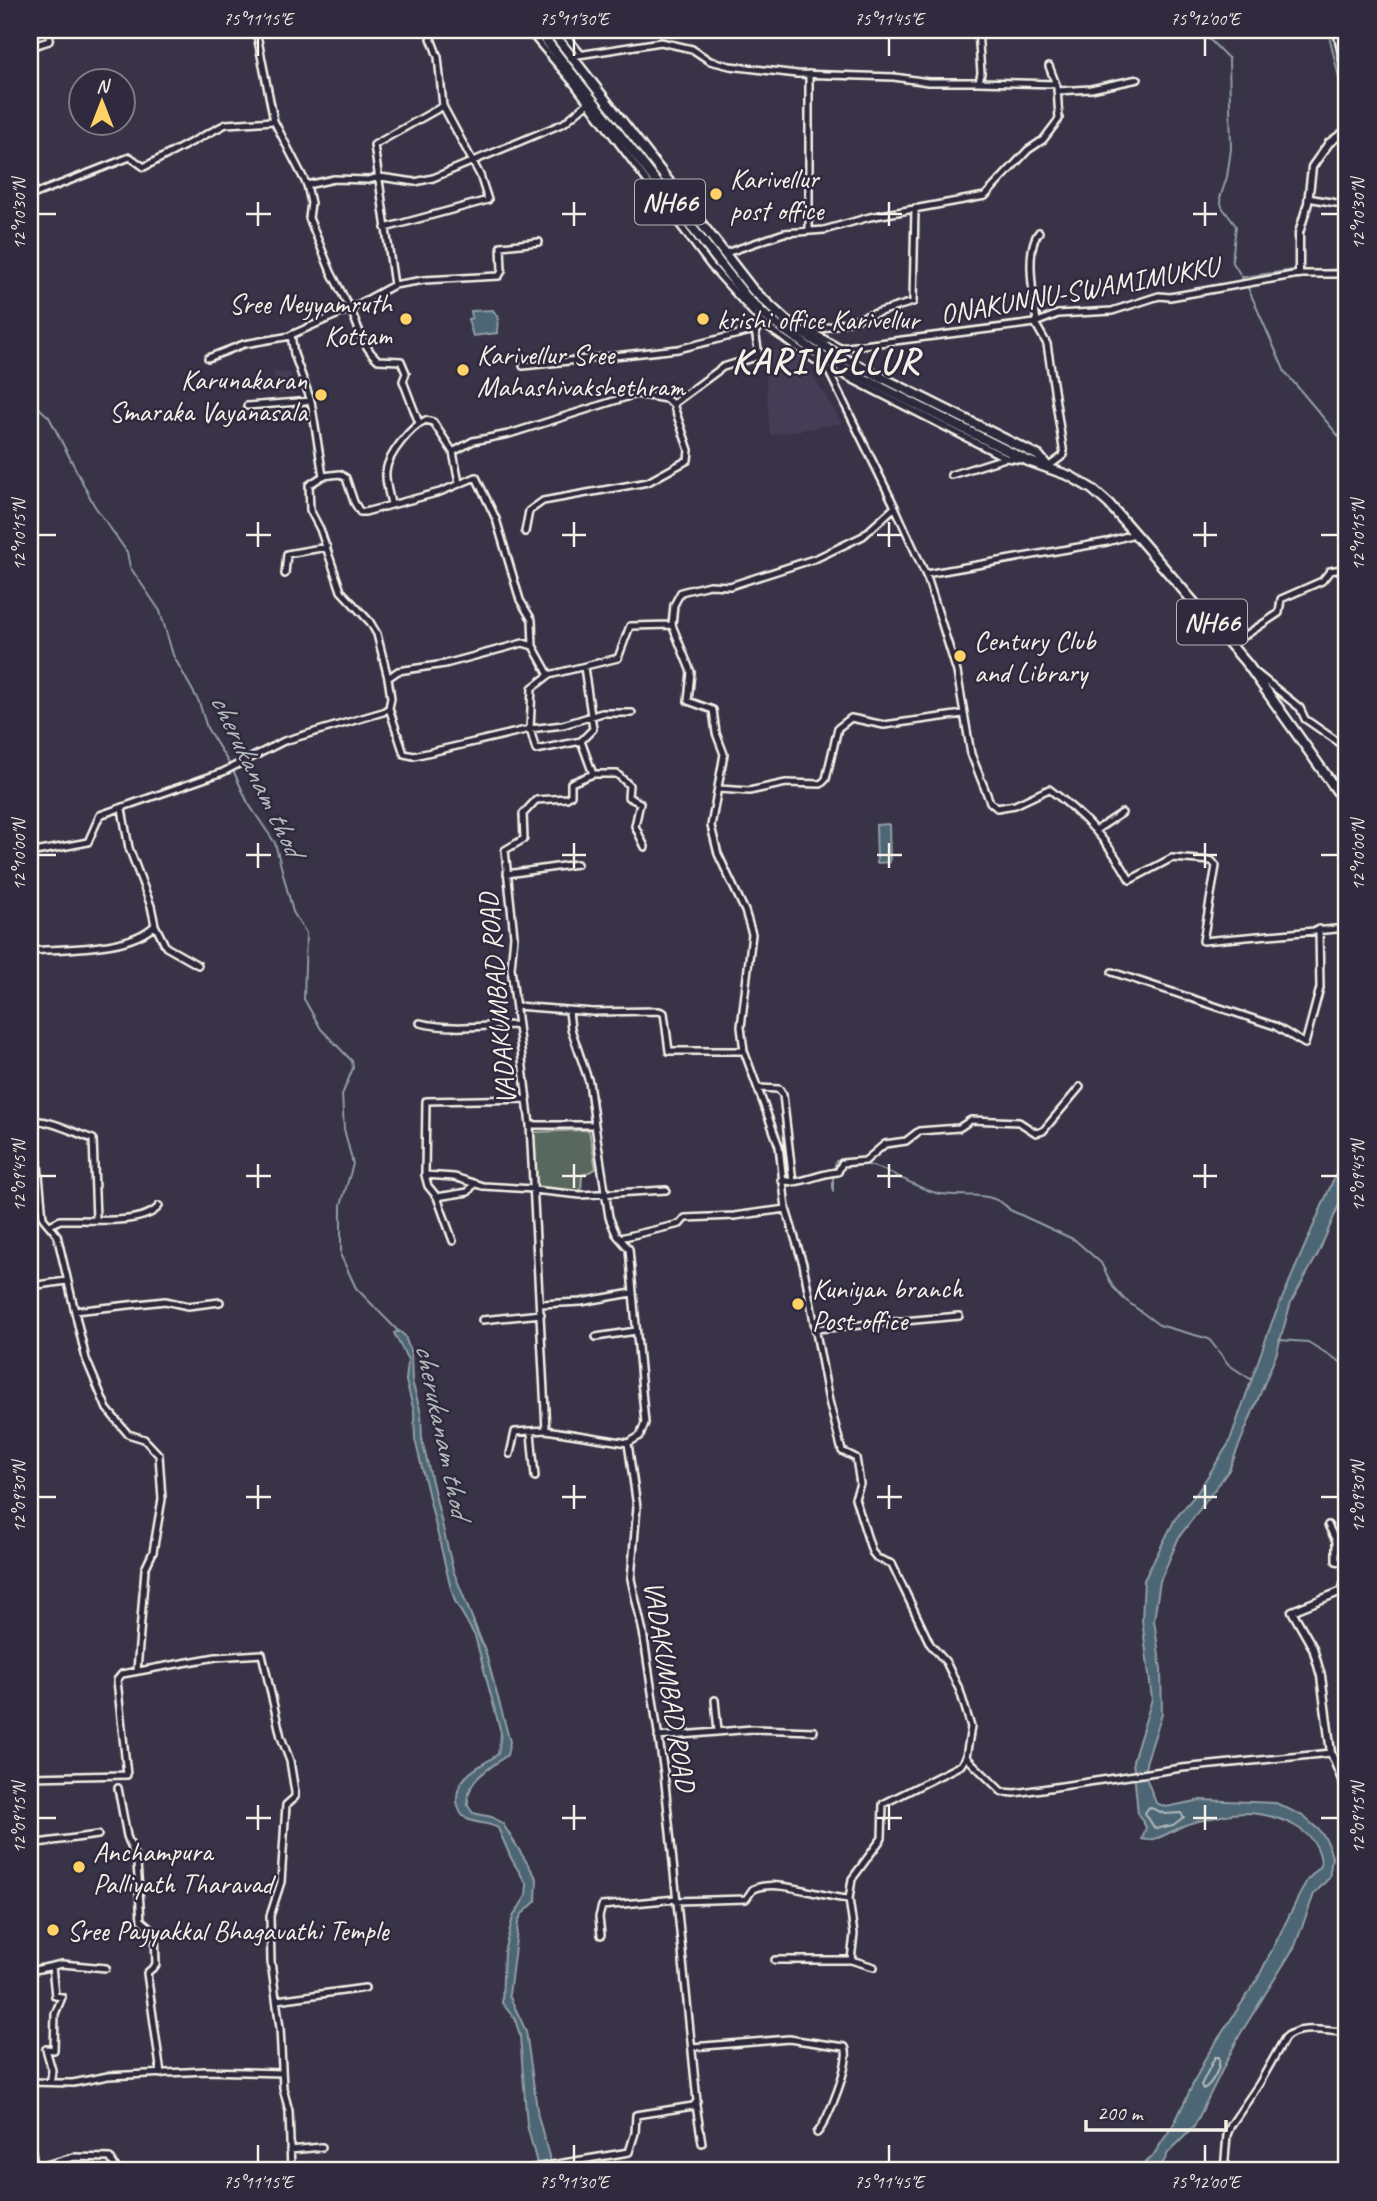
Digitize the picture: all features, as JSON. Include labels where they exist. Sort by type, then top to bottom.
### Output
[{"type":"highway","name":"NH66","points":[[538,30],[667,198],[747,298],[770,320],[843,363],[1028,461],[1048,467],[1092,489],[1248,665],[1347,805]]},
{"type":"highway","name":"NH66","points":[[551,30],[576,55],[723,254],[773,310],[822,351]]},
{"type":"highway","name":"NH66","points":[[843,363],[1039,456],[1048,467]]},
{"type":"main road","points":[[1337,30],[1347,77]]},
{"type":"main road","points":[[1299,274],[1299,233],[1312,167],[1329,143],[1347,130]]},
{"type":"main road","points":[[1347,1576],[1342,1591],[1292,1611],[1312,1648],[1321,1676],[1331,1752],[1347,1792]]},
{"type":"street","points":[[30,47],[48,41],[51,30]]},
{"type":"street","points":[[256,30],[274,121],[307,185],[311,203],[309,218],[331,272],[364,345],[378,360],[401,360],[407,373],[403,381],[419,423]]},
{"type":"street","points":[[385,228],[486,201],[487,190],[443,106],[438,57],[428,30]]},
{"type":"street","points":[[528,30],[574,79],[588,103],[682,229],[764,325],[825,366],[1006,458],[1028,461]]},
{"type":"street","points":[[561,30],[576,55],[661,41],[692,48],[719,64],[809,74],[894,76],[928,82],[979,82],[1091,89],[1138,79]]},
{"type":"street","points":[[978,30],[981,73],[979,82]]},
{"type":"street","points":[[723,254],[784,233],[809,229],[824,230],[915,208],[985,196],[1028,150],[1043,140],[1053,128],[1060,111],[1049,66]]},
{"type":"street","points":[[809,74],[809,229]]},
{"type":"street","points":[[307,185],[320,180],[368,180],[380,177],[404,182],[422,181],[564,123],[588,103]]},
{"type":"street","points":[[394,285],[374,145],[443,106]]},
{"type":"street","points":[[30,180],[33,195],[130,157],[144,167],[226,124],[274,121]]},
{"type":"street","points":[[1308,198],[1347,205]]},
{"type":"street","points":[[825,366],[840,348],[812,332],[913,302],[915,208]]},
{"type":"street","points":[[1039,232],[1032,249],[1036,323],[1047,344],[1064,455],[1048,467]]},
{"type":"street","points":[[208,358],[244,344],[290,336],[350,309],[394,285],[499,275],[502,271],[501,246],[539,242]]},
{"type":"street","name":"ONAKUNNU-SWAMIMUKKU","points":[[840,348],[1036,323],[1058,314],[1112,311],[1159,296],[1170,297],[1299,274],[1347,274]]},
{"type":"street","points":[[523,366],[700,346],[764,325]]},
{"type":"street","points":[[673,404],[723,367],[759,356],[755,330]]},
{"type":"street","points":[[290,336],[311,401],[323,476]]},
{"type":"street","points":[[825,366],[926,575],[957,672],[971,754],[990,802],[997,808],[1015,804],[1049,789],[1081,813],[1112,848],[1130,880],[1172,858],[1212,861],[1216,866],[1203,941],[1347,928]]},
{"type":"street","points":[[453,452],[473,441],[509,435],[636,394],[667,399],[673,404],[689,450],[688,460],[636,486],[543,501],[529,511],[525,532]]},
{"type":"street","points":[[247,406],[311,401]]},
{"type":"street","points":[[391,504],[386,483],[389,463],[408,431],[430,419],[453,452],[459,483]]},
{"type":"street","points":[[951,475],[1006,458]]},
{"type":"street","points":[[549,675],[533,646],[532,620],[520,600],[484,488],[476,477],[421,498],[360,512],[346,478],[340,474],[313,480],[308,490],[310,510],[327,547],[341,591],[370,622],[377,634],[388,678],[391,698],[389,708],[404,754],[414,756],[530,729],[563,725],[590,716],[632,713]]},
{"type":"street","points":[[851,1960],[854,1934],[849,1899],[852,1879],[883,1838],[883,1804],[954,1769],[966,1757],[971,1727],[960,1691],[946,1662],[930,1644],[892,1564],[877,1558],[872,1552],[855,1499],[860,1484],[856,1458],[842,1451],[829,1401],[803,1264],[786,1209],[779,1146],[744,1051],[741,1027],[752,934],[745,911],[718,854],[711,826],[723,754],[716,733],[713,710],[688,701],[691,672],[672,625],[674,605],[681,592],[709,585],[730,586],[817,558],[863,536],[895,507]]},
{"type":"street","points":[[926,575],[1107,542],[1134,534]]},
{"type":"street","points":[[285,574],[287,554],[327,547]]},
{"type":"street","points":[[1231,645],[1279,613],[1281,598],[1322,581],[1330,570],[1347,568]]},
{"type":"street","points":[[584,667],[593,729],[580,741],[536,750],[530,729],[532,688],[549,675],[618,658],[630,626],[672,625]]},
{"type":"street","points":[[388,678],[398,671],[445,664],[513,644],[533,646]]},
{"type":"street","points":[[1248,665],[1300,708],[1305,719],[1347,748]]},
{"type":"street","points":[[30,853],[88,842],[100,815],[223,772],[284,741],[389,708]]},
{"type":"street","points":[[719,789],[749,791],[786,783],[821,784],[826,779],[838,728],[851,719],[884,725],[963,714]]},
{"type":"street","points":[[580,741],[593,774],[617,774],[629,785],[628,797],[640,803],[635,826],[645,847]]},
{"type":"street","name":"VADAKUMBAD ROAD","points":[[593,774],[571,783],[569,797],[536,800],[523,814],[524,839],[505,850],[514,936],[511,968],[530,1125],[595,1125]]},
{"type":"street","points":[[122,809],[129,848],[151,906],[155,925],[166,947],[198,965]]},
{"type":"street","points":[[1096,830],[1122,813]]},
{"type":"street","points":[[507,874],[577,864]]},
{"type":"street","points":[[30,951],[110,944],[136,937],[155,925]]},
{"type":"street","points":[[1112,972],[1275,1026],[1305,1044],[1320,988],[1319,929]]},
{"type":"street","points":[[516,1006],[569,1011],[659,1011],[664,1013],[669,1051],[744,1051]]},
{"type":"street","points":[[510,1454],[515,1432],[547,1430],[628,1443],[640,1436],[645,1423],[629,1249],[612,1228],[589,1082],[571,1029],[569,1011]]},
{"type":"street","points":[[420,1023],[444,1029],[518,1025]]},
{"type":"street","points":[[781,1180],[802,1181],[812,1175],[838,1172],[842,1163],[865,1161],[885,1144],[906,1141],[919,1131],[959,1128],[971,1120],[1019,1122],[1036,1133],[1043,1131],[1080,1087]]},
{"type":"street","points":[[758,1088],[779,1089],[783,1095],[793,1182]]},
{"type":"street","points":[[453,1241],[437,1197],[428,1186],[425,1175],[426,1101],[526,1099]]},
{"type":"street","points":[[96,1219],[93,1139],[62,1130],[48,1121],[37,1121],[30,1127],[35,1132],[43,1218],[57,1234],[86,1359],[107,1409],[128,1434],[152,1444],[159,1455],[162,1472],[157,1538],[145,1569],[137,1671]]},
{"type":"street","points":[[530,1125],[547,1430]]},
{"type":"street","points":[[425,1175],[454,1177],[473,1185],[581,1195],[666,1189]]},
{"type":"street","points":[[437,1197],[468,1192],[473,1185]]},
{"type":"street","points":[[50,1225],[60,1220],[150,1215],[159,1206]]},
{"type":"street","points":[[620,1238],[680,1223],[685,1218],[734,1216],[786,1209]]},
{"type":"street","points":[[30,1286],[66,1281]]},
{"type":"street","points":[[540,1304],[581,1302],[632,1293]]},
{"type":"street","points":[[75,1311],[165,1301],[188,1306],[220,1301]]},
{"type":"street","points":[[482,1320],[495,1321],[541,1314]]},
{"type":"street","points":[[816,1329],[959,1316]]},
{"type":"street","points":[[596,1337],[636,1331]]},
{"type":"street","points":[[531,1433],[535,1477]]},
{"type":"street","name":"VADAKUMBAD ROAD","points":[[628,1443],[637,1507],[631,1579],[643,1632],[658,1737],[692,2047],[695,2105],[702,2143]]},
{"type":"street","points":[[1328,1525],[1336,1541],[1336,1561],[1347,1563]]},
{"type":"street","points":[[30,1777],[127,1775],[117,1680],[122,1674],[216,1657],[262,1654],[281,1737],[290,1760],[295,1792],[295,1797],[286,1805],[281,1882],[270,1916],[271,1962],[277,2000],[281,2073],[289,2111],[291,2171]]},
{"type":"street","points":[[715,1700],[718,1731]]},
{"type":"street","points":[[658,1737],[718,1731],[814,1731]]},
{"type":"street","points":[[966,1757],[1003,1792],[1182,1768],[1331,1752]]},
{"type":"street","points":[[118,1788],[127,1836],[137,1863],[141,1920],[155,1932],[156,1965],[148,1973],[161,2074]]},
{"type":"street","points":[[30,1844],[98,1835]]},
{"type":"street","points":[[601,1935],[599,1917],[602,1906],[676,1900],[746,1899],[753,1889],[772,1884],[815,1895],[849,1899]]},
{"type":"street","points":[[30,1906],[30,1919]]},
{"type":"street","points":[[775,1960],[851,1960],[874,1967]]},
{"type":"street","points":[[51,2079],[52,2070],[46,2049],[54,2050],[55,2014],[61,1997],[55,1996],[52,1966]]},
{"type":"street","points":[[30,1971],[52,1966],[106,1968]]},
{"type":"street","points":[[277,2000],[365,1988]]},
{"type":"street","points":[[1224,2171],[1231,2125],[1259,2084],[1285,2038],[1291,2032],[1301,2030],[1347,2032]]},
{"type":"street","points":[[692,2047],[789,2039],[845,2047],[848,2051],[844,2075],[835,2091],[831,2109],[817,2133]]},
{"type":"street","points":[[30,2082],[73,2083],[108,2076],[205,2071],[281,2073]]},
{"type":"street","points":[[516,2171],[629,2152],[635,2133],[636,2115],[695,2105]]},
{"type":"street","points":[[30,2142],[34,2163],[44,2168],[74,2157],[97,2157],[110,2158],[118,2171]]},
{"type":"street","points":[[290,2150],[322,2147]]},
{"type":"shaded area","points":[[795,346],[842,423],[770,435],[764,354]]},
{"type":"shaded area","points":[[274,372],[291,373],[296,389],[292,394],[275,394]]},
{"type":"green space","points":[[589,1130],[596,1169],[582,1175],[581,1193],[536,1189],[533,1132]]},
{"type":"water","points":[[493,310],[498,318],[497,333],[473,336],[468,319],[472,318],[471,311]]},
{"type":"water","points":[[889,824],[890,862],[877,863],[876,825]]},
{"type":"water","points":[[1347,1148],[1347,1186],[1318,1254],[1291,1302],[1276,1355],[1229,1470],[1179,1537],[1160,1581],[1154,1620],[1161,1669],[1162,1714],[1146,1763],[1147,1780],[1156,1803],[1166,1807],[1201,1800],[1276,1803],[1303,1816],[1327,1841],[1332,1857],[1329,1878],[1314,1894],[1295,1946],[1239,2036],[1194,2127],[1168,2153],[1159,2171],[1136,2171],[1152,2157],[1175,2122],[1206,2057],[1257,1980],[1307,1880],[1321,1866],[1314,1842],[1305,1833],[1283,1820],[1257,1814],[1218,1816],[1185,1825],[1154,1839],[1142,1839],[1146,1827],[1138,1814],[1133,1761],[1152,1699],[1142,1620],[1144,1580],[1175,1519],[1197,1493],[1229,1443],[1272,1322]]},
{"type":"water","points":[[399,1331],[405,1336],[411,1354],[412,1381],[421,1413],[422,1440],[453,1570],[485,1650],[510,1742],[507,1755],[486,1770],[471,1788],[468,1806],[473,1813],[492,1817],[503,1824],[537,1879],[536,1901],[521,1915],[518,1923],[509,1995],[526,2031],[538,2116],[553,2171],[539,2171],[527,2125],[520,2036],[515,2019],[502,2003],[504,1952],[513,1917],[526,1896],[527,1885],[498,1828],[467,1819],[460,1811],[457,1801],[465,1778],[498,1754],[501,1733],[475,1636],[455,1601],[450,1585],[415,1439],[414,1411],[406,1381],[408,1360],[394,1333]]},
{"type":"waterway","points":[[1194,30],[1204,34],[1229,59],[1231,149],[1227,177],[1220,198],[1222,207],[1236,226],[1232,261],[1243,279]]},
{"type":"waterway","points":[[1331,30],[1329,35],[1347,112]]},
{"type":"waterway","points":[[1305,271],[1347,269]]},
{"type":"waterway","points":[[1243,277],[1294,270]]},
{"type":"waterway","points":[[1248,288],[1285,372],[1347,446]]},
{"type":"waterway","name":"cherukanam thod","points":[[30,400],[49,417],[94,505],[127,552],[130,567],[160,611],[173,655],[199,702],[207,728],[230,765]]},
{"type":"waterway","name":"cherukanam thod","points":[[233,770],[248,803],[275,843],[293,912],[306,933],[304,999],[321,1029],[352,1061],[353,1068],[342,1095],[344,1129],[353,1164],[341,1205],[341,1256],[356,1288],[399,1332]]},
{"type":"waterway","points":[[834,1170],[836,1161],[845,1160]]},
{"type":"waterway","points":[[864,1164],[936,1193],[994,1199],[1010,1210],[1075,1240],[1101,1263],[1113,1287],[1124,1299],[1159,1325],[1209,1339],[1229,1365],[1252,1380]]},
{"type":"waterway","points":[[833,1175],[833,1192]]},
{"type":"waterway","points":[[1279,1340],[1308,1342],[1347,1366]]},
{"type":"waterway","name":"cherukanam thod","points":[[473,1623],[482,1644]]},
{"type":"place","name":"Karivellur post office","points":[[716,194]]},
{"type":"place","name":"Sree Neyyamruth Kottam","points":[[406,319]]},
{"type":"place","name":"krishi office Karivellur","points":[[703,319]]},
{"type":"place","name":"Karivellur Sree Mahashivakshethram","points":[[463,370]]},
{"type":"place","name":"Karunakaran Smaraka Vayanasala","points":[[321,395]]},
{"type":"place","name":"Century Club and Library","points":[[960,656]]},
{"type":"place","name":"Kuniyan branch Post office","points":[[798,1304]]},
{"type":"place","name":"Anchampura Palliyath Tharavad","points":[[79,1867]]},
{"type":"place","name":"Sree Payyakkal Bhagavathi Temple","points":[[53,1930]]},
{"type":"district","name":"KARIVELLUR","points":[[826,361]]}]
